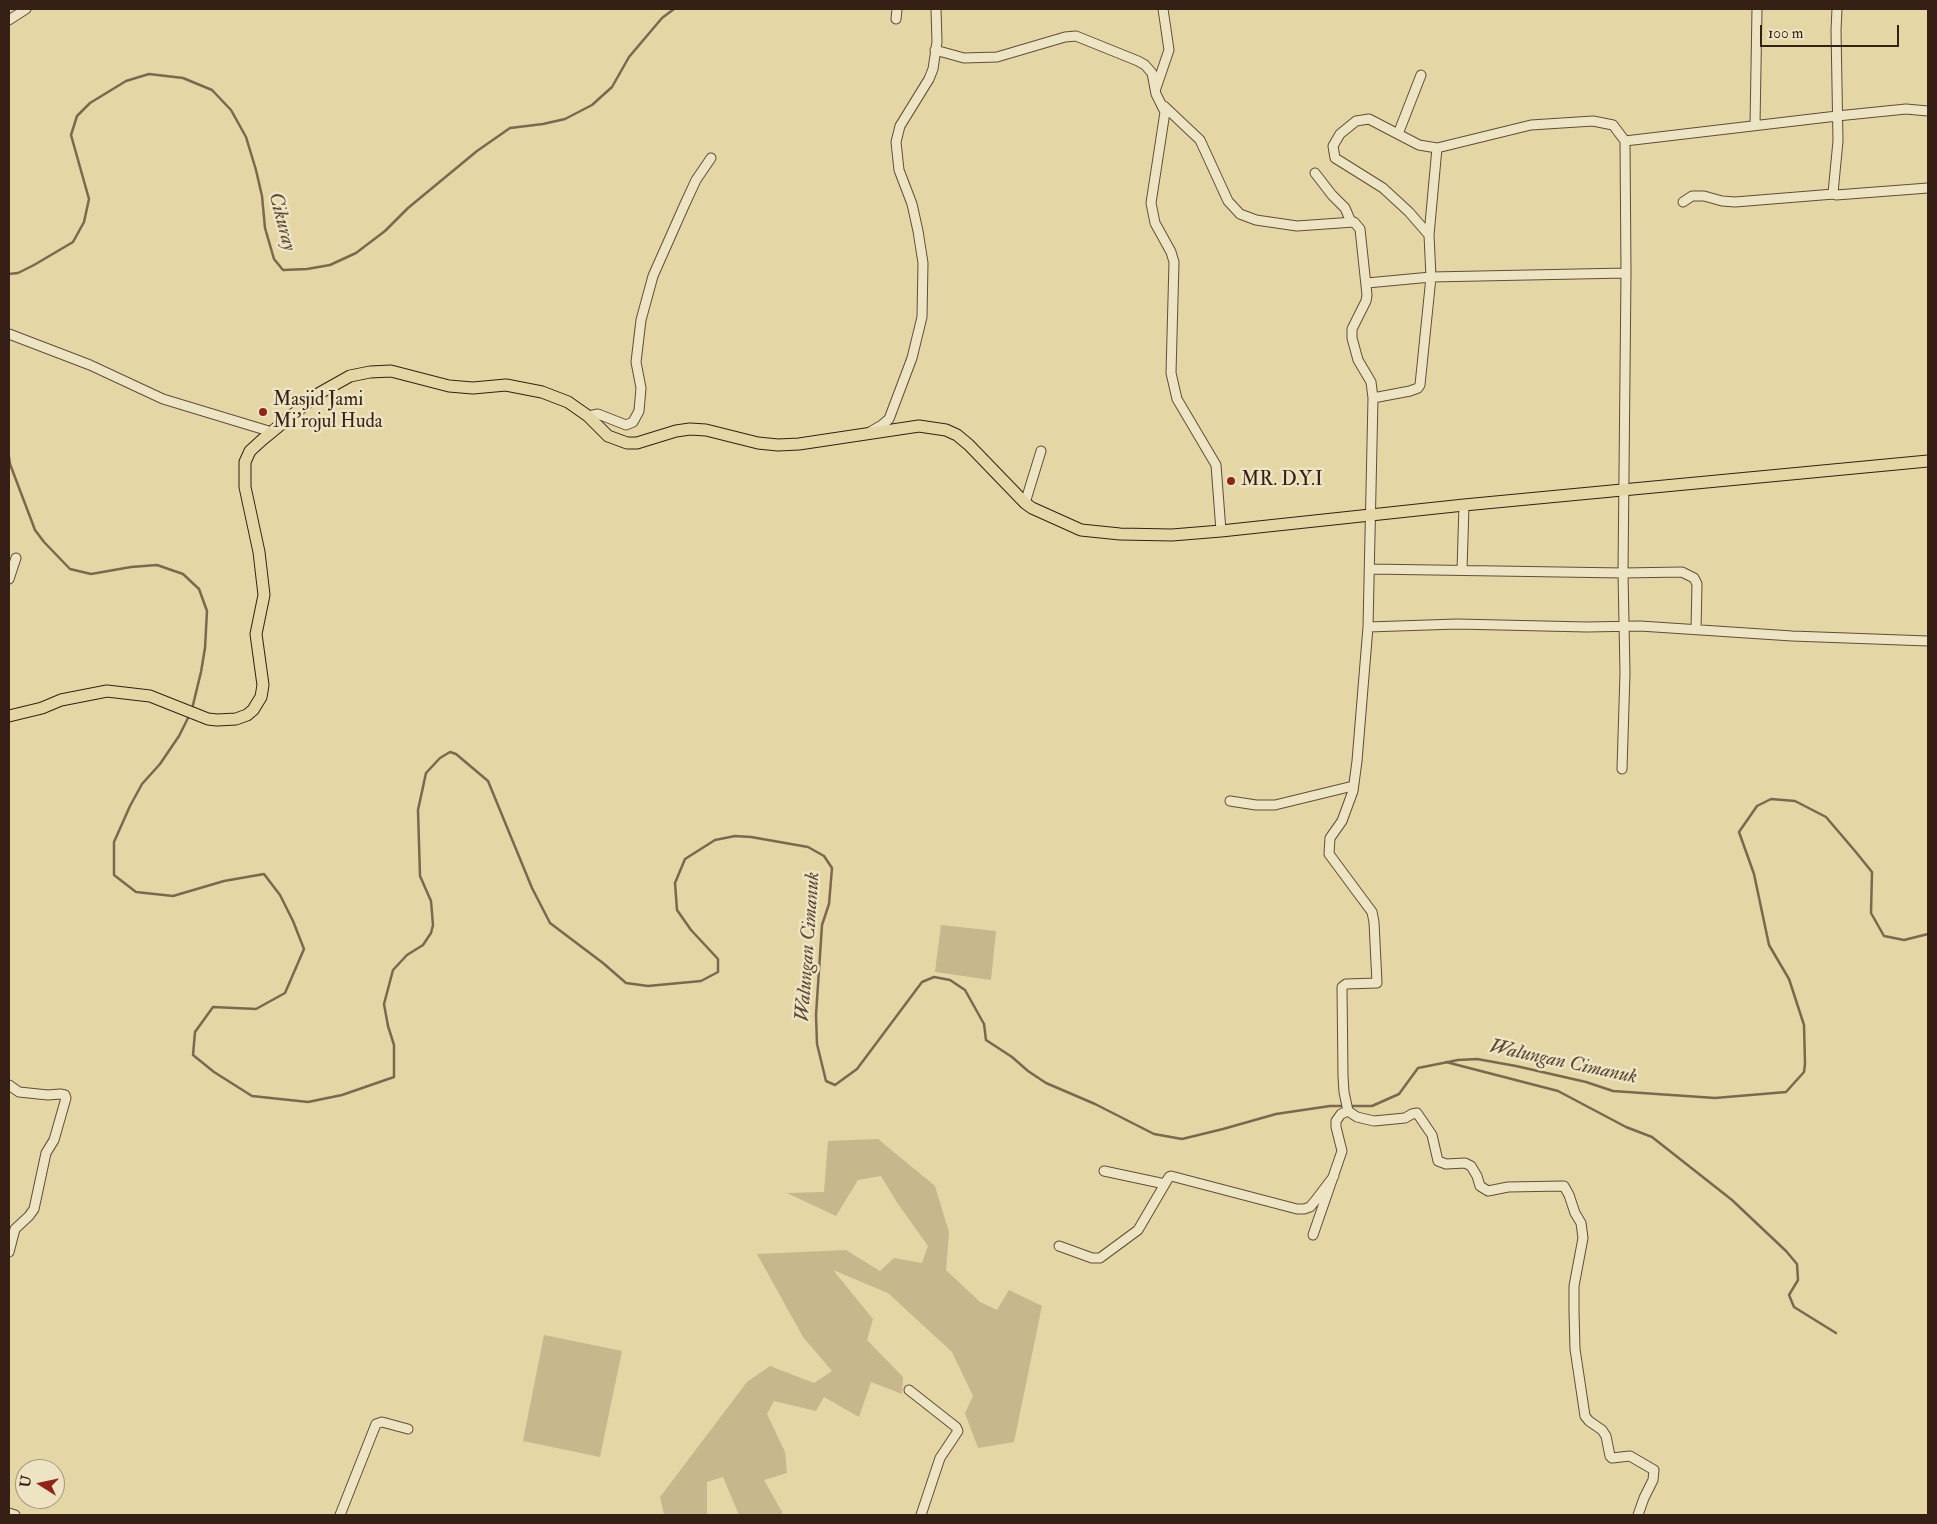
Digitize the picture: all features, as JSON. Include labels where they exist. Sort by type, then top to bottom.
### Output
[{"type":"main road","points":[[9,716],[42,708],[61,700],[100,692],[135,693],[163,700],[208,719],[228,721],[247,715],[258,705],[263,685],[256,634],[263,605],[263,585],[244,473],[245,462],[250,451],[318,394],[350,376],[370,372],[391,371],[449,386],[473,388],[506,385],[542,392],[568,402],[588,416],[608,436],[627,443],[637,443],[676,431],[690,429],[706,430],[758,443],[778,445],[800,444],[918,426],[952,432],[969,445],[1025,503],[1081,530],[1120,534],[1172,535],[1221,531],[1464,505],[1928,461]]},
{"type":"street","points":[[9,20],[26,9]]},
{"type":"street","points":[[896,19],[897,9]]},
{"type":"street","points":[[868,433],[882,425],[889,418],[912,358],[922,317],[922,263],[918,232],[912,204],[899,170],[896,142],[900,126],[929,79],[937,42],[936,9]]},
{"type":"street","points":[[1155,90],[1169,50],[1163,9]]},
{"type":"street","points":[[1755,125],[1757,9]]},
{"type":"street","points":[[1834,194],[1838,141],[1837,9]]},
{"type":"street","points":[[935,50],[964,58],[997,57],[1065,37],[1076,36],[1145,65],[1152,73],[1155,90],[1164,106],[1200,140],[1228,201],[1240,214],[1256,220],[1297,226],[1351,222],[1356,223],[1360,229],[1367,283],[1366,301],[1352,329],[1352,338],[1358,360],[1371,382],[1373,398],[1368,627],[1353,786],[1342,821],[1330,838],[1328,854],[1372,912],[1377,983],[1346,984],[1342,987],[1344,1092],[1348,1110],[1357,1117],[1374,1121],[1405,1118],[1417,1113],[1421,1116],[1432,1135],[1438,1161],[1446,1164],[1465,1163],[1471,1166],[1480,1186],[1488,1190],[1508,1187],[1564,1186],[1581,1223],[1583,1238],[1574,1286],[1574,1311],[1575,1349],[1585,1416],[1606,1436],[1612,1458],[1630,1456],[1654,1470],[1653,1480],[1638,1515]]},
{"type":"street","points":[[1398,134],[1421,76]]},
{"type":"street","points":[[1164,106],[1165,114],[1151,203],[1155,223],[1171,252],[1174,262],[1171,373],[1177,399],[1216,465],[1221,531]]},
{"type":"street","points":[[1626,141],[1906,109],[1928,111]]},
{"type":"street","points":[[1429,235],[1409,212],[1383,188],[1338,162],[1333,154],[1333,146],[1337,138],[1350,126],[1361,119],[1372,120],[1418,145],[1437,148],[1531,125],[1593,120],[1613,125],[1626,141],[1623,574],[1625,627],[1622,769]]},
{"type":"street","points":[[1373,398],[1412,390],[1420,385],[1431,277],[1429,235],[1437,148]]},
{"type":"street","points":[[588,416],[598,414],[626,425],[633,422],[640,411],[640,388],[636,362],[640,320],[653,276],[671,231],[696,180],[711,158]]},
{"type":"street","points":[[1315,173],[1332,196],[1345,208],[1351,222]]},
{"type":"street","points":[[1683,202],[1692,196],[1704,196],[1735,202],[1928,188]]},
{"type":"street","points":[[1367,283],[1431,277],[1626,273]]},
{"type":"street","points":[[9,334],[90,365],[162,399],[272,432]]},
{"type":"street","points":[[1025,503],[1041,451]]},
{"type":"street","points":[[1462,570],[1464,505]]},
{"type":"street","points":[[9,578],[16,558]]},
{"type":"street","points":[[1370,569],[1623,574],[1682,572],[1694,578],[1697,584],[1696,629]]},
{"type":"street","points":[[1368,627],[1458,624],[1625,627],[1696,629],[1792,636],[1928,642]]},
{"type":"street","points":[[1230,801],[1256,805],[1275,805],[1353,786]]},
{"type":"street","points":[[9,1086],[19,1092],[48,1095],[60,1094],[65,1095],[66,1098],[54,1140],[46,1153],[34,1208],[29,1216],[17,1226],[9,1252]]},
{"type":"street","points":[[1313,1235],[1342,1151],[1336,1120],[1348,1110]]},
{"type":"street","points":[[1104,1171],[1165,1184]]},
{"type":"street","points":[[1060,1246],[1092,1258],[1100,1258],[1138,1230],[1169,1177],[1174,1176],[1297,1209],[1304,1209],[1315,1201],[1334,1176]]},
{"type":"street","points":[[910,1390],[956,1427],[958,1431],[940,1458],[921,1515]]},
{"type":"street","points":[[340,1515],[376,1424],[382,1422],[408,1429]]},
{"type":"street","points":[[9,1513],[15,1515]]},
{"type":"shaded area","points":[[941,925],[996,931],[991,980],[935,972]]},
{"type":"shaded area","points":[[878,1139],[935,1186],[949,1232],[946,1270],[980,1302],[997,1310],[1009,1290],[1042,1306],[1014,1442],[978,1448],[965,1413],[973,1396],[952,1352],[888,1293],[833,1270],[873,1319],[867,1340],[903,1377],[902,1394],[871,1382],[859,1417],[824,1397],[816,1411],[774,1401],[767,1414],[785,1452],[787,1473],[764,1480],[782,1515],[739,1515],[723,1477],[707,1482],[707,1515],[664,1514],[660,1497],[747,1382],[770,1366],[814,1383],[832,1371],[803,1337],[757,1254],[846,1250],[880,1271],[894,1258],[922,1263],[928,1246],[881,1176],[858,1180],[836,1216],[787,1193],[824,1192],[828,1141]]},
{"type":"shaded area","points":[[544,1335],[622,1351],[600,1457],[523,1441]]},
{"type":"waterway","name":"Cikuray","points":[[9,274],[18,273],[73,242],[84,222],[89,199],[71,135],[77,116],[90,103],[126,81],[149,74],[183,78],[212,90],[231,110],[246,137],[262,196],[265,228],[274,259],[283,270],[307,269],[330,265],[356,253],[385,231],[408,208],[477,151],[510,128],[565,119],[592,105],[612,87],[629,57],[662,18],[674,9]]},
{"type":"waterway","name":"Walungan Cimanuk","points":[[9,457],[35,530],[70,569],[91,574],[131,567],[157,565],[183,574],[199,589],[207,611],[205,648],[192,709]]},
{"type":"waterway","name":"Walungan Cimanuk","points":[[189,716],[179,736],[160,764],[142,784],[130,806],[114,842],[114,875],[136,892],[173,896],[224,881],[264,874],[280,895],[304,949],[285,993],[256,1009],[213,1007],[195,1032],[193,1055],[214,1072],[252,1096],[308,1102],[342,1095],[394,1077],[394,1045],[384,1004],[393,970],[407,955],[423,945],[431,933],[433,925],[431,901],[420,876],[418,810],[426,773],[440,758],[450,752],[456,754],[488,781],[532,888],[550,923],[626,983],[648,986],[701,981],[718,972],[718,959],[691,930],[677,910],[675,883],[685,859],[715,840],[735,836],[808,847],[824,856],[832,868],[829,904],[822,925],[816,1015],[817,1044],[826,1081],[835,1085],[857,1069],[922,982],[934,977],[950,980],[965,990],[984,1024],[986,1040],[1046,1083],[1095,1104],[1154,1134],[1182,1139],[1276,1114],[1330,1106],[1372,1106],[1399,1094],[1418,1068],[1458,1060],[1477,1059],[1516,1066],[1586,1082],[1613,1091],[1715,1098],[1786,1092],[1804,1072],[1804,1025],[1789,979],[1769,945],[1754,874],[1739,832],[1757,806],[1771,799],[1795,801],[1826,817],[1855,851],[1872,872],[1871,913],[1884,936],[1904,940],[1928,934]]},
{"type":"waterway","points":[[1446,1062],[1558,1091],[1626,1127],[1652,1137],[1732,1200],[1786,1251],[1797,1264],[1798,1280],[1789,1295],[1794,1307],[1836,1333]]},
{"type":"place","name":"Masjid Jami Mi'rojul Huda","points":[[263,412]]},
{"type":"place","name":"MR. D.Y.I","points":[[1231,481]]}]
